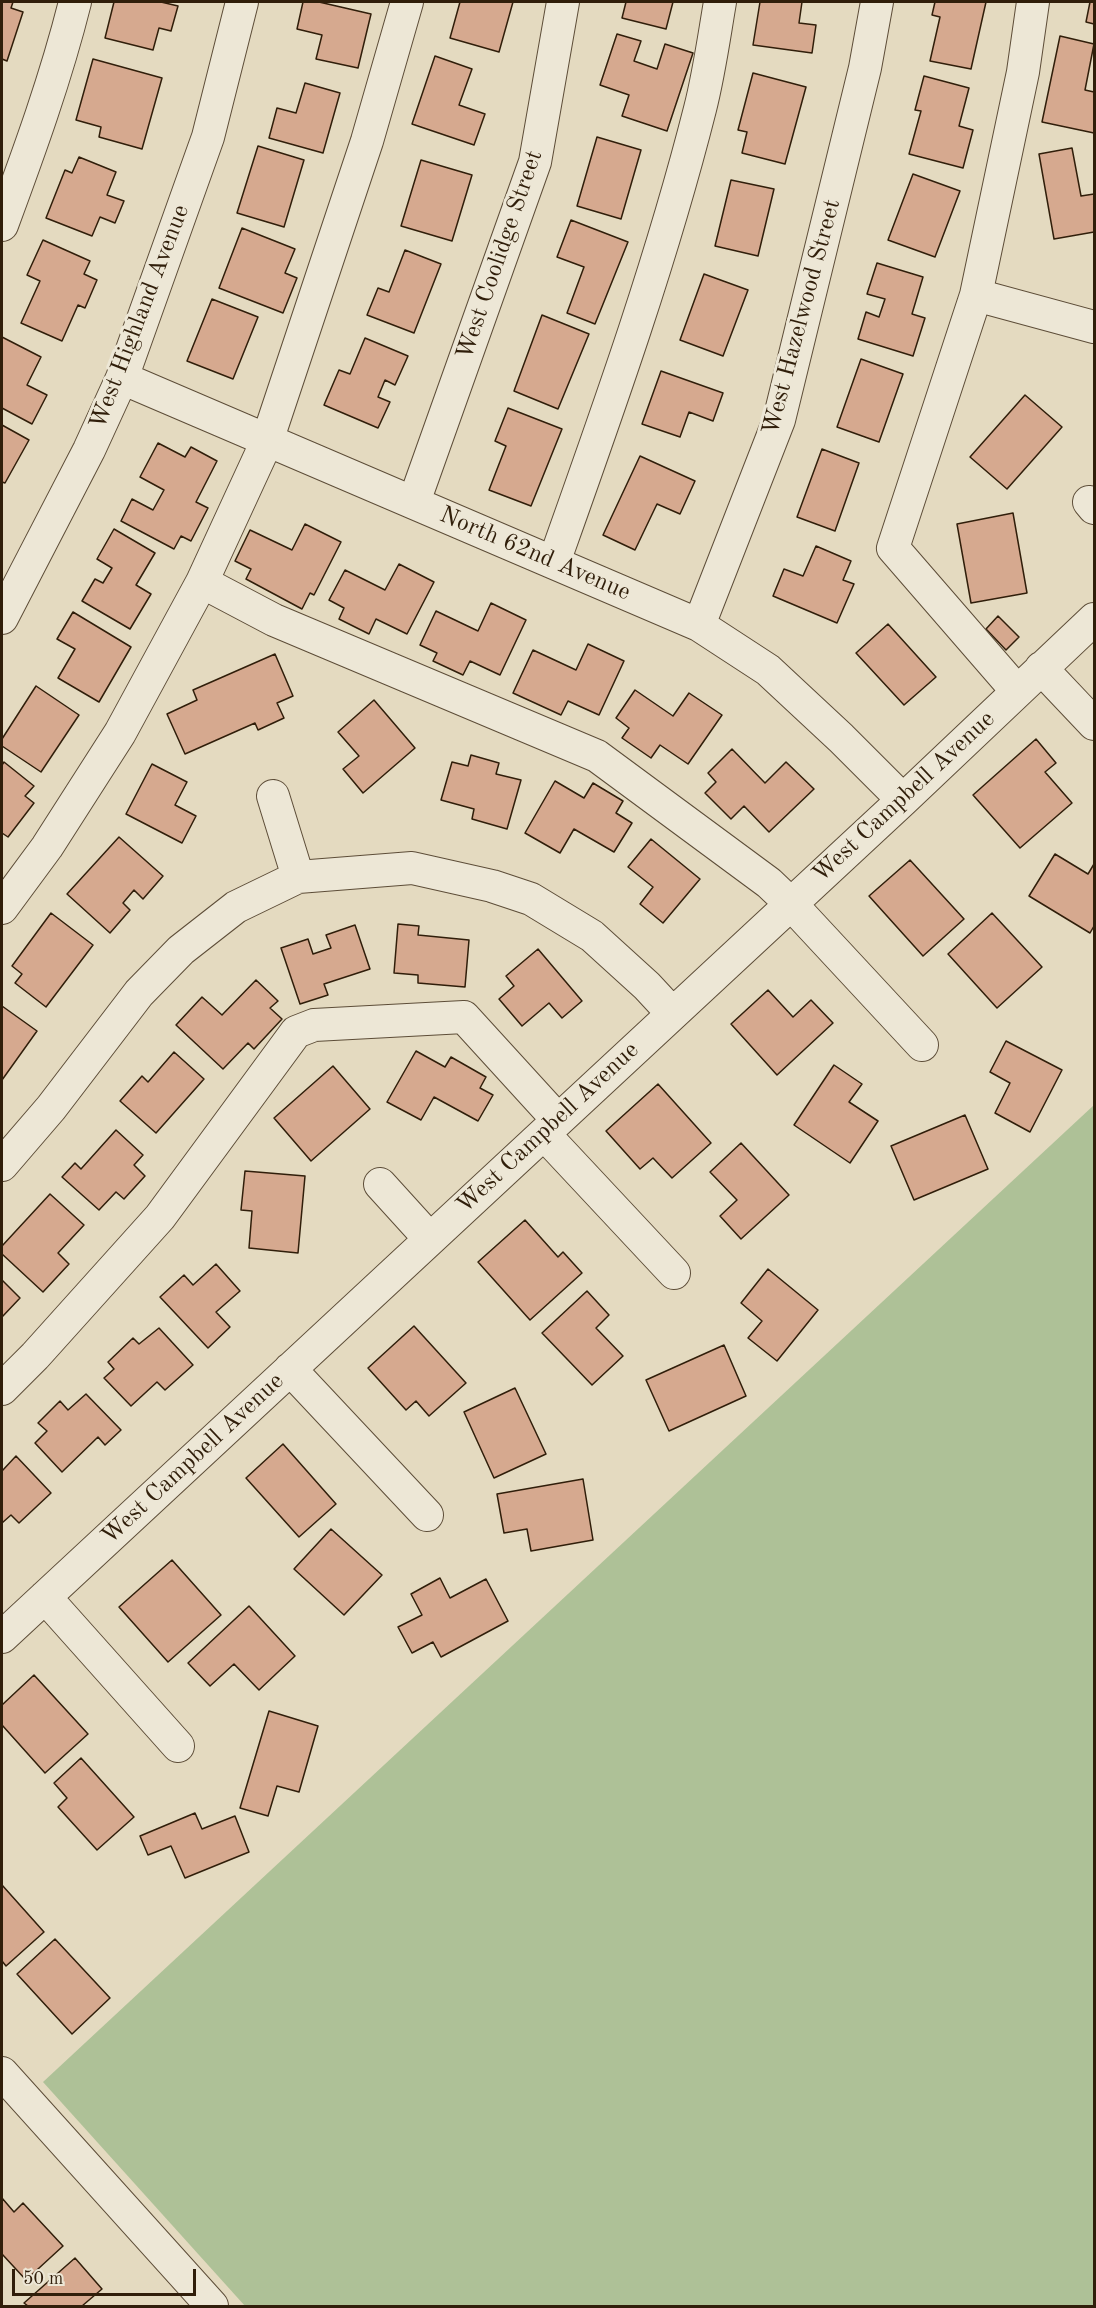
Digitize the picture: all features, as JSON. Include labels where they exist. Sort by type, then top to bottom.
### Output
[{"type":"street","points":[[2,225],[67,34],[75,2]]},
{"type":"street","name":"West Highland Avenue","points":[[2,618],[122,378],[208,137],[242,2]]},
{"type":"street","points":[[2,908],[47,847],[120,732],[202,582],[267,441],[367,141],[406,2]]},
{"type":"street","name":"West Coolidge Street","points":[[414,502],[535,162],[563,2]]},
{"type":"street","points":[[554,562],[611,403],[661,249],[701,107],[720,2]]},
{"type":"street","name":"West Hazelwood Street","points":[[699,625],[779,420],[865,68],[877,2]]},
{"type":"street","points":[[1017,691],[893,548],[976,295],[1023,72],[1034,2]]},
{"type":"street","points":[[976,295],[1095,327]]},
{"type":"street","name":"North 62nd Avenue","points":[[122,378],[699,625],[768,670],[842,738],[903,800]]},
{"type":"street","points":[[202,582],[274,620],[597,756],[769,883],[922,1045]]},
{"type":"street","name":"West Campbell Avenue","points":[[2,1637],[1095,619]]},
{"type":"street","points":[[1041,668],[1095,724]]},
{"type":"street","points":[[273,796],[298,877]]},
{"type":"street","points":[[2,1165],[51,1108],[139,993],[181,950],[236,908],[298,877],[412,868],[492,886],[531,899],[592,936],[647,986],[672,1013]]},
{"type":"street","points":[[2,1389],[35,1356],[160,1217],[296,1032],[314,1025],[464,1017],[551,1127],[674,1273]]},
{"type":"street","points":[[381,1184],[429,1238]]},
{"type":"street","points":[[290,1369],[427,1515]]},
{"type":"street","points":[[45,1597],[178,1746]]},
{"type":"street","points":[[2,2073],[212,2307]]},
{"type":"green space","points":[[1094,1105],[1094,2306],[245,2306],[43,2082]]},
{"type":"building","points":[[2,2],[13,2],[11,8],[23,12],[7,61],[2,59]]},
{"type":"building","points":[[114,2],[161,2],[178,6],[171,31],[159,28],[153,50],[105,38]]},
{"type":"building","points":[[303,2],[319,2],[371,14],[358,68],[316,59],[322,35],[297,29]]},
{"type":"building","points":[[460,2],[513,2],[499,52],[450,38]]},
{"type":"building","points":[[626,2],[673,2],[666,29],[622,18]]},
{"type":"building","points":[[760,2],[802,2],[799,23],[816,25],[812,53],[753,45]]},
{"type":"building","points":[[935,2],[986,2],[971,69],[930,61],[940,17],[932,15]]},
{"type":"building","points":[[1090,2],[1094,2],[1094,24],[1086,22]]},
{"type":"building","points":[[617,34],[641,41],[634,61],[657,69],[665,44],[693,53],[667,131],[622,116],[629,95],[600,85]]},
{"type":"building","points":[[1060,36],[1094,44],[1085,90],[1094,92],[1094,133],[1042,122]]},
{"type":"building","points":[[435,56],[472,69],[459,105],[485,114],[474,145],[412,124]]},
{"type":"building","points":[[93,59],[162,78],[142,149],[99,137],[101,127],[76,120]]},
{"type":"building","points":[[753,73],[806,87],[785,164],[742,153],[747,132],[738,130]]},
{"type":"building","points":[[924,76],[969,88],[959,126],[973,130],[963,168],[909,154],[921,111],[915,110]]},
{"type":"building","points":[[305,83],[340,93],[323,153],[269,138],[277,108],[296,113]]},
{"type":"building","points":[[597,137],[641,150],[621,219],[577,206]]},
{"type":"building","points":[[258,146],[304,160],[284,227],[237,213]]},
{"type":"building","points":[[1072,148],[1081,196],[1094,194],[1094,232],[1054,239],[1039,154]]},
{"type":"building","points":[[79,157],[116,172],[107,195],[124,201],[115,223],[100,217],[92,236],[46,218],[65,170],[72,173]]},
{"type":"building","points":[[421,160],[472,175],[452,241],[401,226]]},
{"type":"building","points":[[913,174],[960,191],[935,257],[888,240]]},
{"type":"building","points":[[731,180],[774,189],[758,256],[715,246]]},
{"type":"building","points":[[571,220],[628,242],[595,324],[567,313],[584,267],[557,257]]},
{"type":"building","points":[[242,228],[295,249],[285,273],[297,278],[283,313],[219,288]]},
{"type":"building","points":[[43,240],[90,261],[84,274],[97,280],[85,308],[78,305],[62,341],[21,323],[40,281],[27,275]]},
{"type":"building","points":[[405,250],[441,264],[414,333],[367,315],[378,288],[389,292]]},
{"type":"building","points":[[877,263],[923,277],[912,314],[925,318],[913,356],[858,339],[866,312],[879,317],[885,299],[867,294]]},
{"type":"building","points":[[704,274],[748,290],[723,356],[680,340]]},
{"type":"building","points":[[212,299],[258,317],[233,379],[187,361]]},
{"type":"building","points":[[542,315],[589,334],[558,409],[514,391]]},
{"type":"building","points":[[2,337],[41,357],[27,385],[47,395],[32,424],[2,408]]},
{"type":"building","points":[[365,338],[408,356],[395,385],[385,380],[378,397],[390,402],[378,428],[324,405],[339,370],[350,374]]},
{"type":"building","points":[[861,359],[903,374],[879,442],[837,427]]},
{"type":"building","points":[[661,371],[723,393],[713,421],[689,412],[680,437],[642,424]]},
{"type":"building","points":[[1025,395],[1062,427],[1007,489],[970,457]]},
{"type":"building","points":[[508,408],[562,429],[531,506],[489,490],[506,446],[495,441]]},
{"type":"building","points":[[2,425],[29,440],[5,483],[2,482]]},
{"type":"building","points":[[158,443],[185,457],[191,447],[217,461],[196,502],[208,508],[191,541],[181,536],[174,549],[121,521],[132,499],[153,510],[164,490],[140,477]]},
{"type":"building","points":[[822,449],[859,463],[835,531],[797,517]]},
{"type":"building","points":[[640,456],[695,481],[680,514],[657,504],[635,550],[603,535]]},
{"type":"building","points":[[1013,513],[1027,593],[971,603],[957,524]]},
{"type":"building","points":[[305,524],[341,542],[314,595],[310,593],[302,609],[246,579],[251,569],[235,561],[250,530],[292,550]]},
{"type":"building","points":[[114,529],[155,553],[136,585],[151,594],[130,629],[82,601],[95,579],[103,583],[112,568],[97,559]]},
{"type":"building","points":[[816,546],[851,561],[843,580],[854,584],[837,623],[773,596],[784,569],[803,576]]},
{"type":"building","points":[[399,564],[434,582],[407,634],[376,619],[369,634],[339,619],[344,608],[329,600],[345,570],[385,590]]},
{"type":"building","points":[[491,603],[526,620],[500,675],[470,661],[463,675],[433,661],[437,653],[420,645],[436,611],[478,631]]},
{"type":"building","points":[[73,612],[131,647],[99,702],[58,678],[75,649],[57,639]]},
{"type":"building","points":[[998,616],[1019,637],[1006,650],[986,629]]},
{"type":"building","points":[[888,624],[936,677],[904,705],[856,653]]},
{"type":"building","points":[[588,644],[624,661],[599,715],[568,701],[561,715],[513,693],[533,650],[576,670]]},
{"type":"building","points":[[275,654],[293,696],[277,703],[284,718],[258,730],[255,723],[185,754],[167,714],[197,700],[193,690]]},
{"type":"building","points":[[36,686],[79,715],[41,772],[2,746],[2,739]]},
{"type":"building","points":[[635,690],[673,716],[689,693],[722,715],[688,764],[660,745],[651,758],[622,738],[629,728],[616,718]]},
{"type":"building","points":[[374,700],[415,748],[363,793],[343,769],[359,756],[338,732]]},
{"type":"building","points":[[1036,739],[1056,763],[1045,772],[1072,803],[1020,848],[973,795]]},
{"type":"building","points":[[732,749],[765,783],[786,762],[814,789],[769,832],[744,806],[731,819],[705,793],[716,782],[708,773]]},
{"type":"building","points":[[471,755],[499,763],[496,774],[521,780],[507,829],[472,819],[474,809],[441,800],[452,762],[468,766]]},
{"type":"building","points":[[4,762],[34,786],[25,796],[34,803],[8,837],[2,833],[2,765]]},
{"type":"building","points":[[152,764],[187,782],[175,805],[196,816],[182,843],[126,814]]},
{"type":"building","points":[[555,781],[584,798],[593,783],[623,801],[616,813],[632,823],[614,852],[574,829],[560,853],[525,833]]},
{"type":"building","points":[[119,837],[163,876],[143,899],[134,890],[123,903],[130,910],[110,933],[67,894]]},
{"type":"building","points":[[651,839],[700,879],[663,923],[640,904],[653,887],[628,867]]},
{"type":"building","points":[[1055,854],[1088,874],[1094,864],[1094,926],[1090,933],[1029,896]]},
{"type":"building","points":[[910,860],[964,919],[923,956],[869,896]]},
{"type":"building","points":[[51,913],[93,945],[46,1007],[15,983],[22,974],[12,966]]},
{"type":"building","points":[[992,913],[1042,967],[997,1008],[948,954]]},
{"type":"building","points":[[398,924],[419,926],[418,935],[469,940],[465,987],[418,983],[418,975],[394,973]]},
{"type":"building","points":[[355,925],[370,969],[324,984],[328,995],[300,1004],[281,948],[308,939],[313,954],[331,948],[326,935]]},
{"type":"building","points":[[538,949],[582,1001],[562,1018],[549,1003],[522,1026],[499,999],[514,986],[506,976]]},
{"type":"building","points":[[256,980],[278,1001],[270,1008],[282,1019],[254,1049],[248,1043],[223,1069],[176,1025],[202,997],[222,1015]]},
{"type":"building","points":[[768,990],[793,1017],[811,1000],[833,1023],[777,1075],[731,1024]]},
{"type":"building","points":[[2,1006],[37,1031],[2,1080]]},
{"type":"building","points":[[1006,1041],[1062,1070],[1030,1132],[995,1113],[1010,1083],[990,1072]]},
{"type":"building","points":[[416,1051],[445,1067],[451,1057],[486,1077],[480,1088],[493,1095],[478,1121],[434,1097],[421,1120],[387,1102]]},
{"type":"building","points":[[174,1052],[204,1079],[156,1133],[120,1101],[142,1076],[148,1082]]},
{"type":"building","points":[[834,1065],[862,1084],[849,1102],[878,1121],[850,1163],[794,1125]]},
{"type":"building","points":[[333,1066],[370,1109],[311,1161],[274,1118]]},
{"type":"building","points":[[658,1084],[711,1143],[672,1178],[653,1158],[640,1169],[606,1131]]},
{"type":"building","points":[[965,1115],[988,1169],[914,1200],[891,1146]]},
{"type":"building","points":[[116,1130],[143,1155],[134,1165],[145,1176],[124,1199],[116,1192],[99,1210],[62,1177],[75,1163],[81,1169]]},
{"type":"building","points":[[741,1143],[789,1195],[741,1239],[720,1216],[737,1200],[710,1172]]},
{"type":"building","points":[[245,1171],[305,1176],[298,1253],[249,1248],[252,1211],[241,1210]]},
{"type":"building","points":[[50,1194],[84,1225],[58,1253],[69,1264],[43,1292],[2,1254],[2,1246]]},
{"type":"building","points":[[525,1220],[558,1257],[563,1252],[582,1273],[530,1320],[478,1262]]},
{"type":"building","points":[[216,1264],[240,1291],[216,1312],[230,1327],[208,1348],[160,1297],[184,1275],[193,1285]]},
{"type":"building","points":[[768,1269],[818,1310],[777,1361],[748,1338],[762,1321],[741,1303]]},
{"type":"building","points":[[2,1280],[20,1298],[2,1317]]},
{"type":"building","points":[[587,1291],[609,1315],[596,1328],[623,1356],[592,1385],[542,1333]]},
{"type":"building","points":[[414,1326],[466,1383],[429,1416],[416,1401],[406,1410],[368,1368]]},
{"type":"building","points":[[159,1328],[193,1365],[165,1390],[157,1382],[131,1406],[104,1378],[114,1369],[108,1362],[133,1338],[139,1344]]},
{"type":"building","points":[[724,1345],[746,1396],[669,1431],[646,1380]]},
{"type":"building","points":[[515,1388],[546,1454],[494,1478],[464,1412]]},
{"type":"building","points":[[86,1394],[121,1430],[105,1445],[98,1437],[62,1472],[35,1443],[47,1431],[38,1423],[60,1401],[68,1410]]},
{"type":"building","points":[[283,1444],[336,1504],[299,1537],[246,1478]]},
{"type":"building","points":[[16,1456],[51,1493],[19,1523],[11,1515],[2,1523],[2,1471]]},
{"type":"building","points":[[583,1479],[593,1540],[531,1551],[527,1529],[504,1533],[497,1494]]},
{"type":"building","points":[[331,1529],[382,1575],[344,1615],[294,1569]]},
{"type":"building","points":[[172,1560],[221,1615],[168,1662],[119,1607]]},
{"type":"building","points":[[440,1578],[450,1598],[486,1579],[508,1621],[441,1657],[433,1642],[412,1653],[398,1627],[422,1615],[411,1594]]},
{"type":"building","points":[[249,1606],[295,1656],[259,1690],[234,1664],[210,1686],[188,1663]]},
{"type":"building","points":[[34,1675],[88,1734],[45,1773],[2,1725],[2,1705]]},
{"type":"building","points":[[269,1711],[318,1726],[299,1792],[277,1786],[268,1816],[240,1808]]},
{"type":"building","points":[[81,1758],[134,1817],[97,1850],[58,1807],[67,1798],[54,1783]]},
{"type":"building","points":[[195,1813],[202,1829],[235,1816],[249,1852],[185,1878],[171,1846],[148,1855],[140,1836]]},
{"type":"building","points":[[2,1885],[44,1932],[6,1966],[2,1961]]},
{"type":"building","points":[[55,1939],[110,1998],[72,2034],[17,1974]]},
{"type":"building","points":[[2,2198],[14,2212],[23,2203],[63,2246],[26,2280],[2,2254]]},
{"type":"building","points":[[75,2258],[102,2289],[82,2306],[28,2306],[24,2303]]}]
